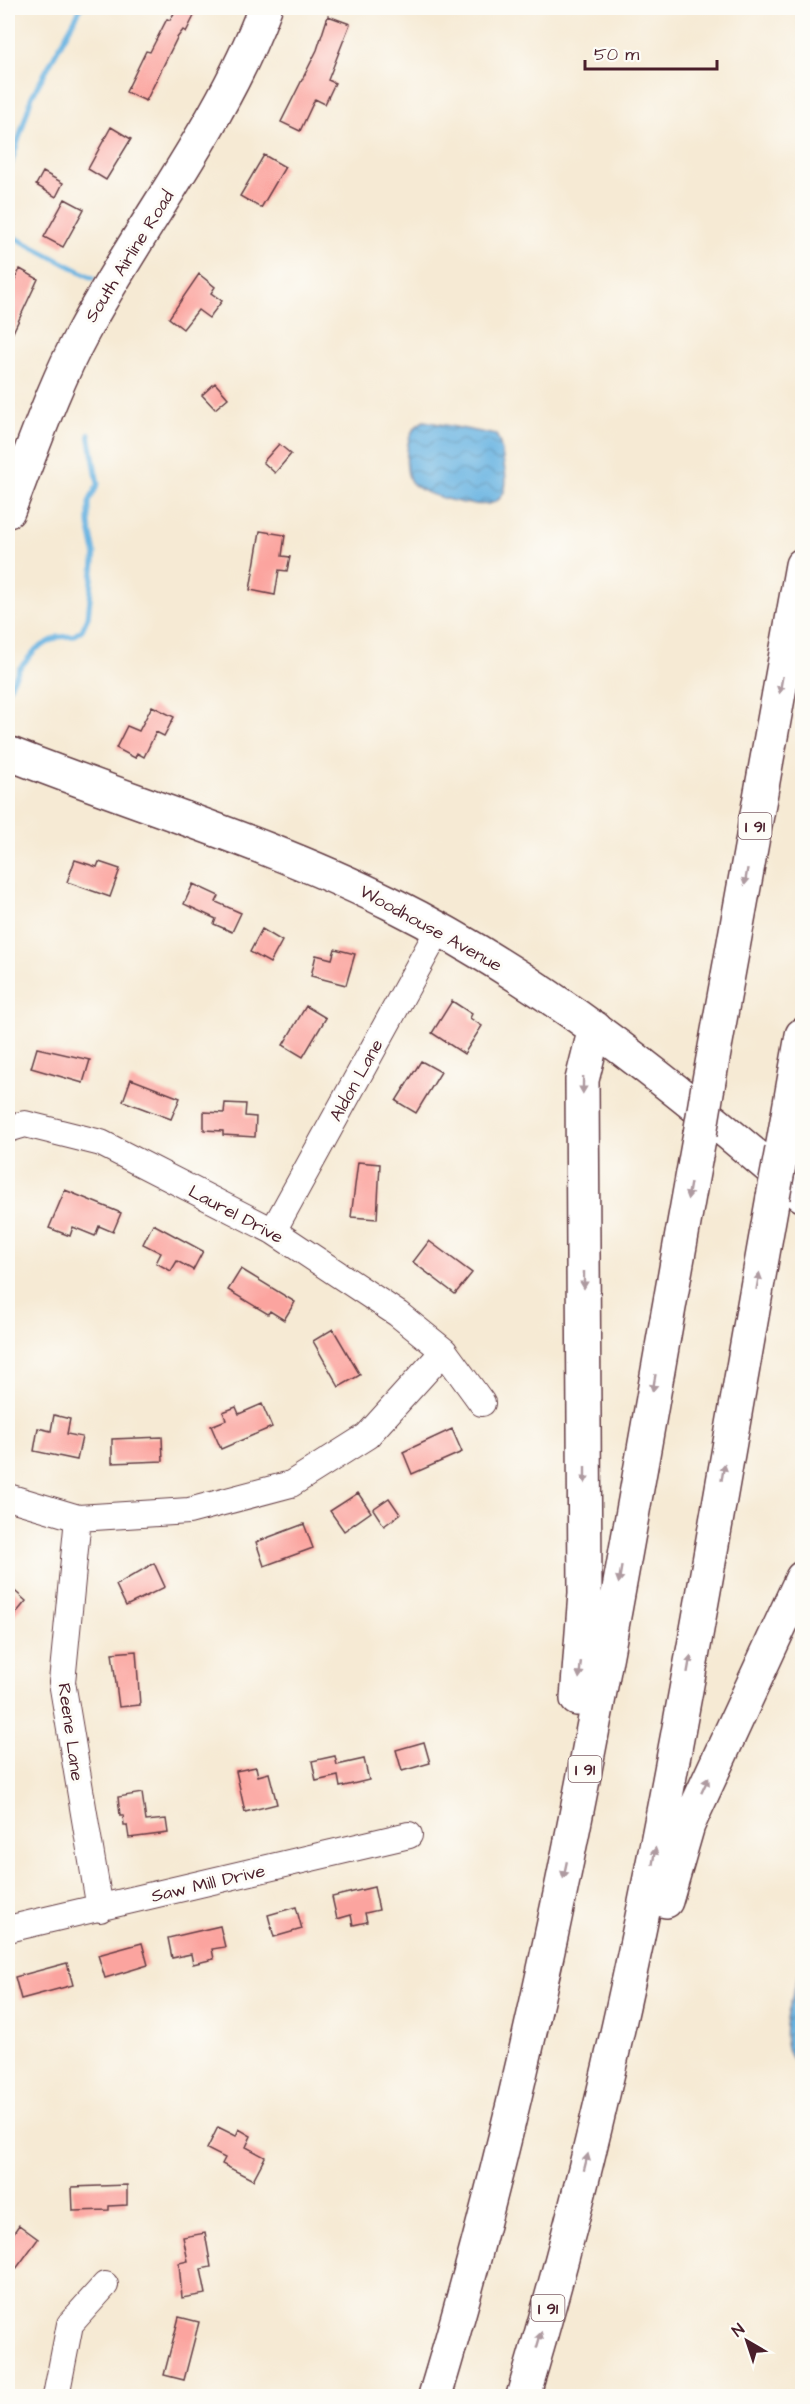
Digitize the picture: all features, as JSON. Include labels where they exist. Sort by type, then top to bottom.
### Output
[{"type":"main road","name":"South Airline Road","points":[[8,512],[68,361],[102,299],[219,109],[241,67],[265,8]]},
{"type":"main road","name":"I 91","points":[[435,2397],[495,2180],[539,1996],[574,1826],[802,565]]},
{"type":"main road","name":"Woodhouse Avenue","points":[[8,753],[313,868],[439,929],[595,1028],[684,1094],[788,1196]]},
{"type":"main road","points":[[574,1826],[566,1763],[581,1669],[585,1582],[582,1080],[595,1028]]},
{"type":"main road","name":"I 91","points":[[523,2397],[564,2250],[626,1996],[788,1196],[782,1149],[802,1035]]},
{"type":"main road","points":[[626,1996],[654,1944],[678,1853],[700,1797],[802,1578]]},
{"type":"street","name":"Aldon Lane","points":[[273,1231],[439,929]]},
{"type":"street","name":"Laurel Drive","points":[[8,1129],[25,1124],[101,1143],[273,1231],[398,1314],[444,1351],[482,1403]]},
{"type":"street","points":[[8,1497],[78,1518],[189,1511],[291,1485],[367,1436],[444,1351]]},
{"type":"street","name":"Reene Lane","points":[[78,1518],[62,1682],[100,1909]]},
{"type":"street","name":"Saw Mill Drive","points":[[8,1929],[409,1835]]},
{"type":"street","points":[[56,2397],[70,2325],[105,2286]]},
{"type":"water","points":[[424,421],[496,435],[502,449],[506,480],[500,498],[484,505],[462,503],[430,494],[412,483],[407,468],[408,442],[413,430]]},
{"type":"water","points":[[802,1964],[802,2066],[792,2059],[787,2048],[785,2034],[790,2003]]},
{"type":"building","points":[[177,8],[198,8],[186,32],[183,30],[177,38],[146,101],[126,92],[146,51],[150,52],[167,19],[170,20]]},
{"type":"building","points":[[328,16],[350,24],[328,80],[335,83],[325,104],[315,99],[300,131],[281,122],[317,50]]},
{"type":"building","points":[[111,127],[131,139],[106,180],[88,169]]},
{"type":"building","points":[[264,155],[285,167],[261,208],[240,196]]},
{"type":"building","points":[[43,172],[63,183],[56,197],[36,185]]},
{"type":"building","points":[[65,199],[84,209],[63,247],[44,237]]},
{"type":"building","points":[[20,269],[38,279],[8,343],[8,294]]},
{"type":"building","points":[[199,274],[215,287],[211,293],[222,301],[209,318],[198,310],[183,329],[169,318]]},
{"type":"building","points":[[215,383],[228,398],[215,409],[202,395]]},
{"type":"building","points":[[279,444],[291,454],[275,473],[263,462]]},
{"type":"building","points":[[260,531],[285,535],[282,556],[290,557],[287,571],[279,570],[275,595],[250,590]]},
{"type":"building","points":[[152,706],[174,717],[164,736],[156,732],[144,757],[137,753],[135,758],[116,748],[127,726],[139,731]]},
{"type":"building","points":[[75,860],[97,867],[99,862],[120,869],[110,897],[67,882]]},
{"type":"building","points":[[193,884],[219,896],[216,902],[241,913],[232,932],[214,924],[216,919],[184,904]]},
{"type":"building","points":[[262,929],[282,941],[270,963],[250,952]]},
{"type":"building","points":[[335,949],[355,954],[346,985],[311,976],[316,955],[332,959]]},
{"type":"building","points":[[452,1001],[472,1014],[470,1018],[482,1026],[464,1054],[432,1033]]},
{"type":"building","points":[[306,1006],[326,1018],[303,1057],[283,1045]]},
{"type":"building","points":[[37,1048],[90,1060],[83,1083],[31,1068]]},
{"type":"building","points":[[421,1061],[441,1072],[416,1113],[396,1101]]},
{"type":"building","points":[[131,1079],[180,1098],[171,1119],[123,1101]]},
{"type":"building","points":[[225,1103],[246,1104],[245,1116],[256,1117],[255,1137],[223,1135],[223,1131],[204,1130],[204,1112],[224,1113]]},
{"type":"building","points":[[358,1162],[380,1164],[377,1219],[351,1217]]},
{"type":"building","points":[[65,1190],[121,1213],[113,1232],[99,1226],[95,1236],[73,1227],[70,1236],[49,1228]]},
{"type":"building","points":[[153,1224],[203,1251],[193,1270],[177,1261],[171,1271],[156,1263],[161,1253],[143,1244]]},
{"type":"building","points":[[429,1241],[472,1273],[455,1294],[413,1262]]},
{"type":"building","points":[[241,1269],[295,1302],[284,1320],[270,1311],[268,1314],[228,1290]]},
{"type":"building","points":[[333,1329],[360,1375],[339,1387],[313,1341]]},
{"type":"building","points":[[262,1404],[272,1427],[221,1449],[211,1426],[226,1420],[223,1412],[236,1407],[239,1414]]},
{"type":"building","points":[[54,1415],[70,1419],[67,1434],[82,1437],[77,1460],[34,1451],[38,1428],[51,1431]]},
{"type":"building","points":[[452,1429],[462,1452],[412,1474],[403,1452]]},
{"type":"building","points":[[162,1437],[163,1461],[112,1463],[112,1439]]},
{"type":"building","points":[[358,1493],[371,1512],[344,1531],[330,1511]]},
{"type":"building","points":[[389,1498],[400,1514],[384,1526],[373,1509]]},
{"type":"building","points":[[304,1524],[313,1548],[264,1566],[256,1542]]},
{"type":"building","points":[[154,1563],[165,1587],[126,1606],[116,1585]]},
{"type":"building","points":[[8,1585],[26,1601],[8,1623]]},
{"type":"building","points":[[136,1651],[140,1705],[119,1707],[112,1653]]},
{"type":"building","points":[[424,1742],[430,1763],[402,1771],[396,1750]]},
{"type":"building","points":[[335,1756],[337,1765],[364,1759],[369,1780],[340,1787],[338,1776],[316,1781],[312,1761]]},
{"type":"building","points":[[256,1767],[258,1776],[269,1773],[277,1804],[245,1812],[236,1771]]},
{"type":"building","points":[[142,1793],[146,1821],[166,1819],[168,1833],[129,1838],[127,1825],[124,1825],[123,1815],[120,1815],[118,1797]]},
{"type":"building","points":[[374,1887],[379,1910],[365,1913],[367,1922],[353,1925],[351,1915],[337,1919],[332,1897]]},
{"type":"building","points":[[296,1907],[302,1929],[274,1937],[268,1915]]},
{"type":"building","points":[[220,1926],[225,1947],[212,1949],[214,1959],[193,1964],[191,1954],[172,1958],[168,1938]]},
{"type":"building","points":[[142,1943],[148,1965],[105,1978],[98,1955]]},
{"type":"building","points":[[67,1963],[73,1985],[21,1999],[15,1977]]},
{"type":"building","points":[[218,2127],[236,2136],[239,2129],[251,2136],[246,2147],[265,2157],[253,2180],[222,2164],[225,2158],[207,2149]]},
{"type":"building","points":[[127,2185],[127,2205],[109,2206],[109,2210],[73,2211],[72,2187]]},
{"type":"building","points":[[19,2225],[38,2239],[16,2269],[8,2263],[8,2241]]},
{"type":"building","points":[[205,2233],[211,2267],[201,2269],[206,2294],[182,2298],[179,2263],[188,2261],[183,2237]]},
{"type":"building","points":[[179,2317],[199,2322],[184,2380],[164,2375]]},
{"type":"waterway","points":[[8,174],[32,96],[81,8]]},
{"type":"waterway","points":[[8,234],[93,278]]},
{"type":"waterway","points":[[8,690],[19,669],[36,649],[58,637],[73,636],[82,630],[88,617],[95,553],[89,524],[89,502],[98,484],[89,434]]}]
